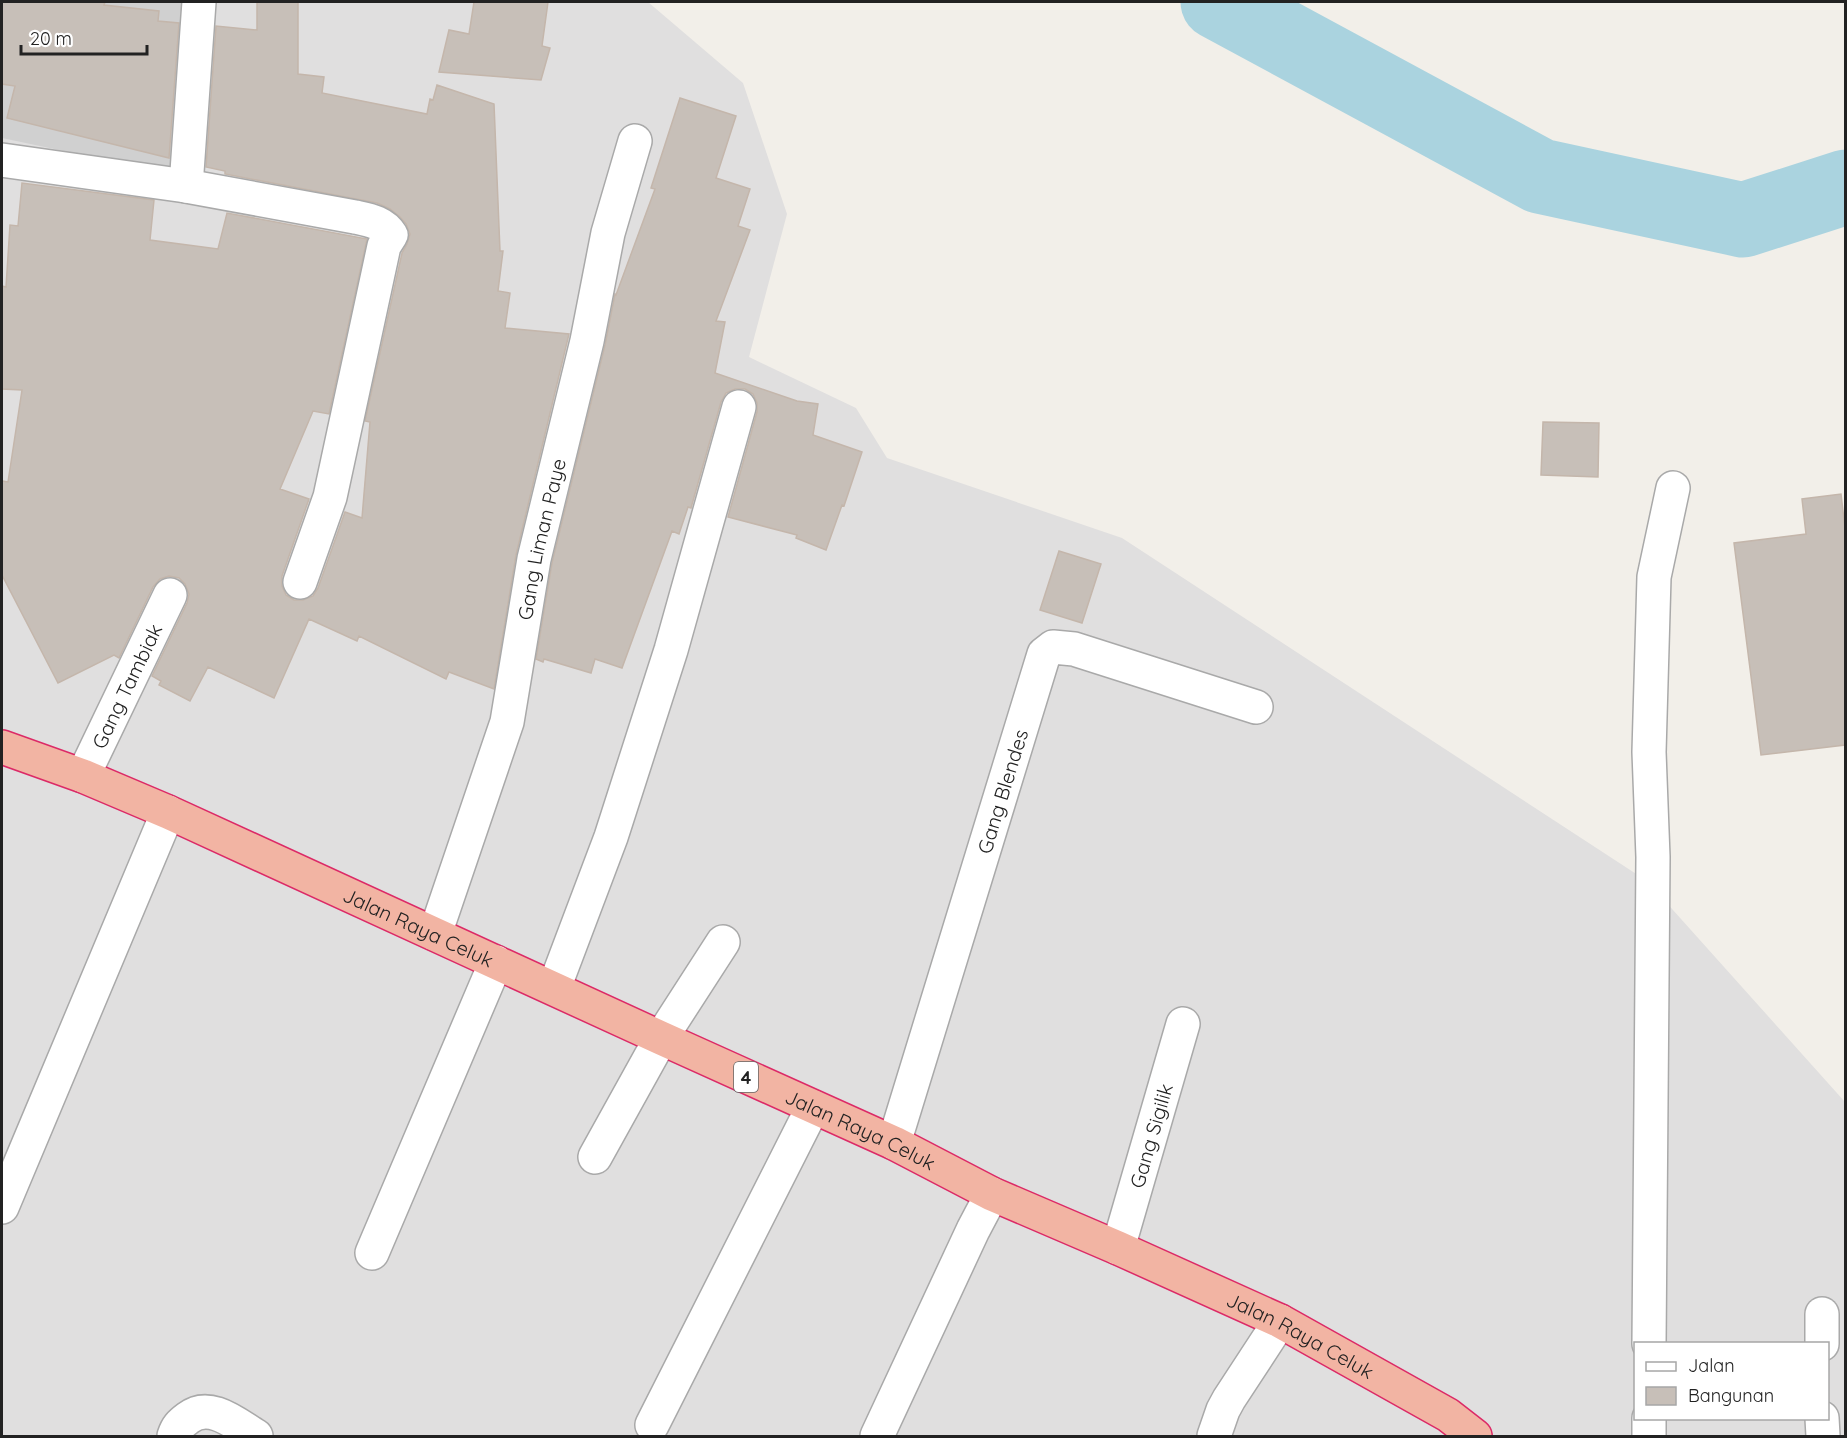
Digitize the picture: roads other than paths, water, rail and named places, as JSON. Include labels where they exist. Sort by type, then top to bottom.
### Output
[{"type":"highway","name":"Jalan Raya Celuk","points":[[2,747],[83,776],[168,812],[894,1143],[992,1194],[1280,1321],[1448,1415],[1475,1437]]},
{"type":"street","points":[[186,186],[199,2]]},
{"type":"street","name":"Gang Liman Paye","points":[[435,934],[507,722],[534,559],[587,341],[608,233],[635,141]]},
{"type":"street","points":[[2,160],[186,186],[374,221],[386,228],[391,235],[384,246],[330,497],[300,582]]},
{"type":"street","points":[[554,988],[611,837],[636,760],[671,650],[739,407]]},
{"type":"street","points":[[1649,1342],[1653,869],[1649,740],[1654,577],[1673,488]]},
{"type":"street","name":"Gang Tambiak","points":[[83,776],[170,596]]},
{"type":"street","name":"Gang Blendes","points":[[894,1143],[1044,654],[1053,647],[1074,649],[1256,707]]},
{"type":"street","points":[[2,1207],[168,812]]},
{"type":"street","points":[[595,1157],[661,1038],[723,942]]},
{"type":"street","points":[[372,1253],[496,962]]},
{"type":"street","name":"Gang Sigilik","points":[[1118,1248],[1183,1024]]},
{"type":"street","points":[[652,1425],[813,1107]]},
{"type":"street","points":[[877,1437],[972,1230],[992,1194]]},
{"type":"street","points":[[1214,1437],[1229,1398],[1280,1321]]},
{"type":"street","points":[[174,1437],[178,1425],[191,1415],[207,1411],[224,1417],[256,1437]]},
{"type":"street","points":[[1649,1420],[1649,1437]]},
{"type":"street","points":[[1822,1420],[1823,1437]]},
{"type":"waterway","points":[[1218,2],[1540,176],[1743,220],[1846,187]]}]
